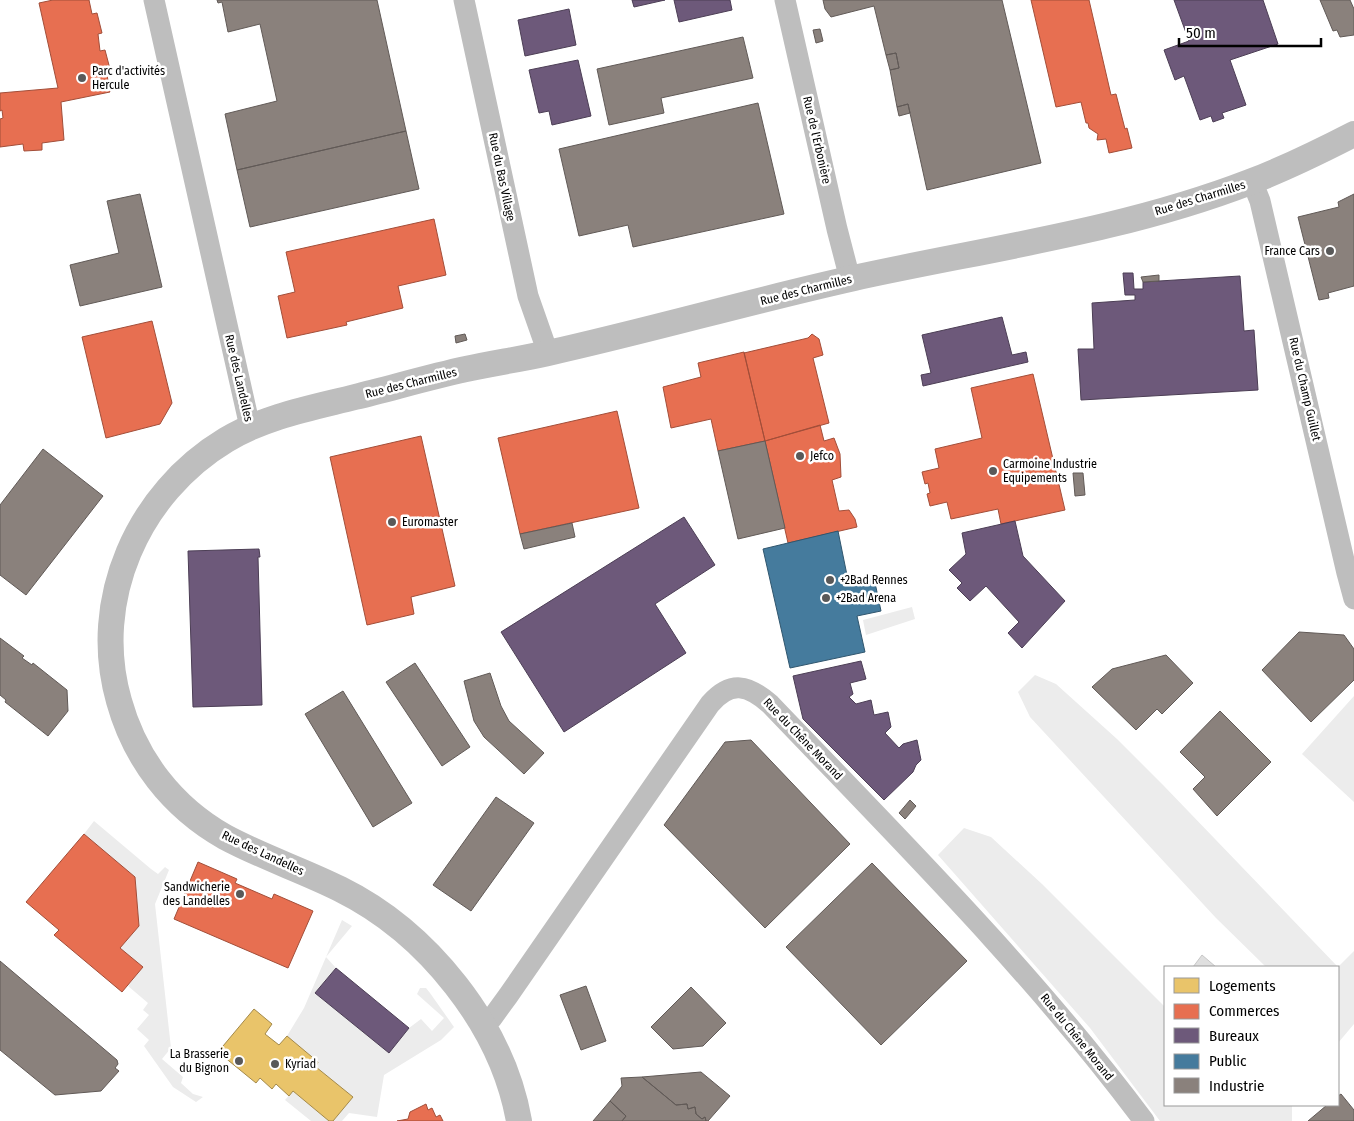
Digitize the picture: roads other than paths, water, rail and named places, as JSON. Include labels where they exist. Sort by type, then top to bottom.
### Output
[{"type":"street","name":"Rue des Landelles","points":[[154,0],[250,427],[213,448],[178,479],[149,514],[128,553],[118,578],[111,619],[110,658],[117,692],[131,738],[143,759],[161,783],[184,807],[209,826],[244,846],[340,889],[360,900],[416,942],[448,977],[484,1025],[507,1073],[516,1102],[519,1121]]},
{"type":"street","name":"Rue du Bas Village","points":[[464,0],[528,296],[548,353]]},
{"type":"street","name":"Rue de l'Erbonière","points":[[785,0],[850,279]]},
{"type":"street","name":"Rue des Charmilles","points":[[250,427],[278,416],[463,370],[548,353],[850,279],[1090,229],[1172,208],[1252,182],[1354,134]]},
{"type":"street","name":"Rue du Champ Guillet","points":[[1252,182],[1260,201],[1342,555],[1354,598]]},
{"type":"street","name":"Rue du Chêne Morand","points":[[484,1025],[492,1018],[508,996],[710,704],[718,695],[735,687],[759,694],[770,704],[938,881],[1061,1014],[1144,1121]]},
{"type":"place","name":"Parc d'activités Hercule","points":[[82,78]]},
{"type":"place","name":"France Cars","points":[[1330,251]]},
{"type":"place","name":"Jefco","points":[[800,456]]},
{"type":"place","name":"Carmoine Industrie Equipements","points":[[993,471]]},
{"type":"place","name":"Euromaster","points":[[392,522]]},
{"type":"place","name":"+2Bad Rennes","points":[[830,580]]},
{"type":"place","name":"+2Bad Arena","points":[[826,598]]},
{"type":"place","name":"Sandwicherie des Landelles","points":[[240,894]]},
{"type":"place","name":"La Brasserie du Bignon","points":[[239,1061]]},
{"type":"place","name":"Kyriad","points":[[275,1064]]}]
